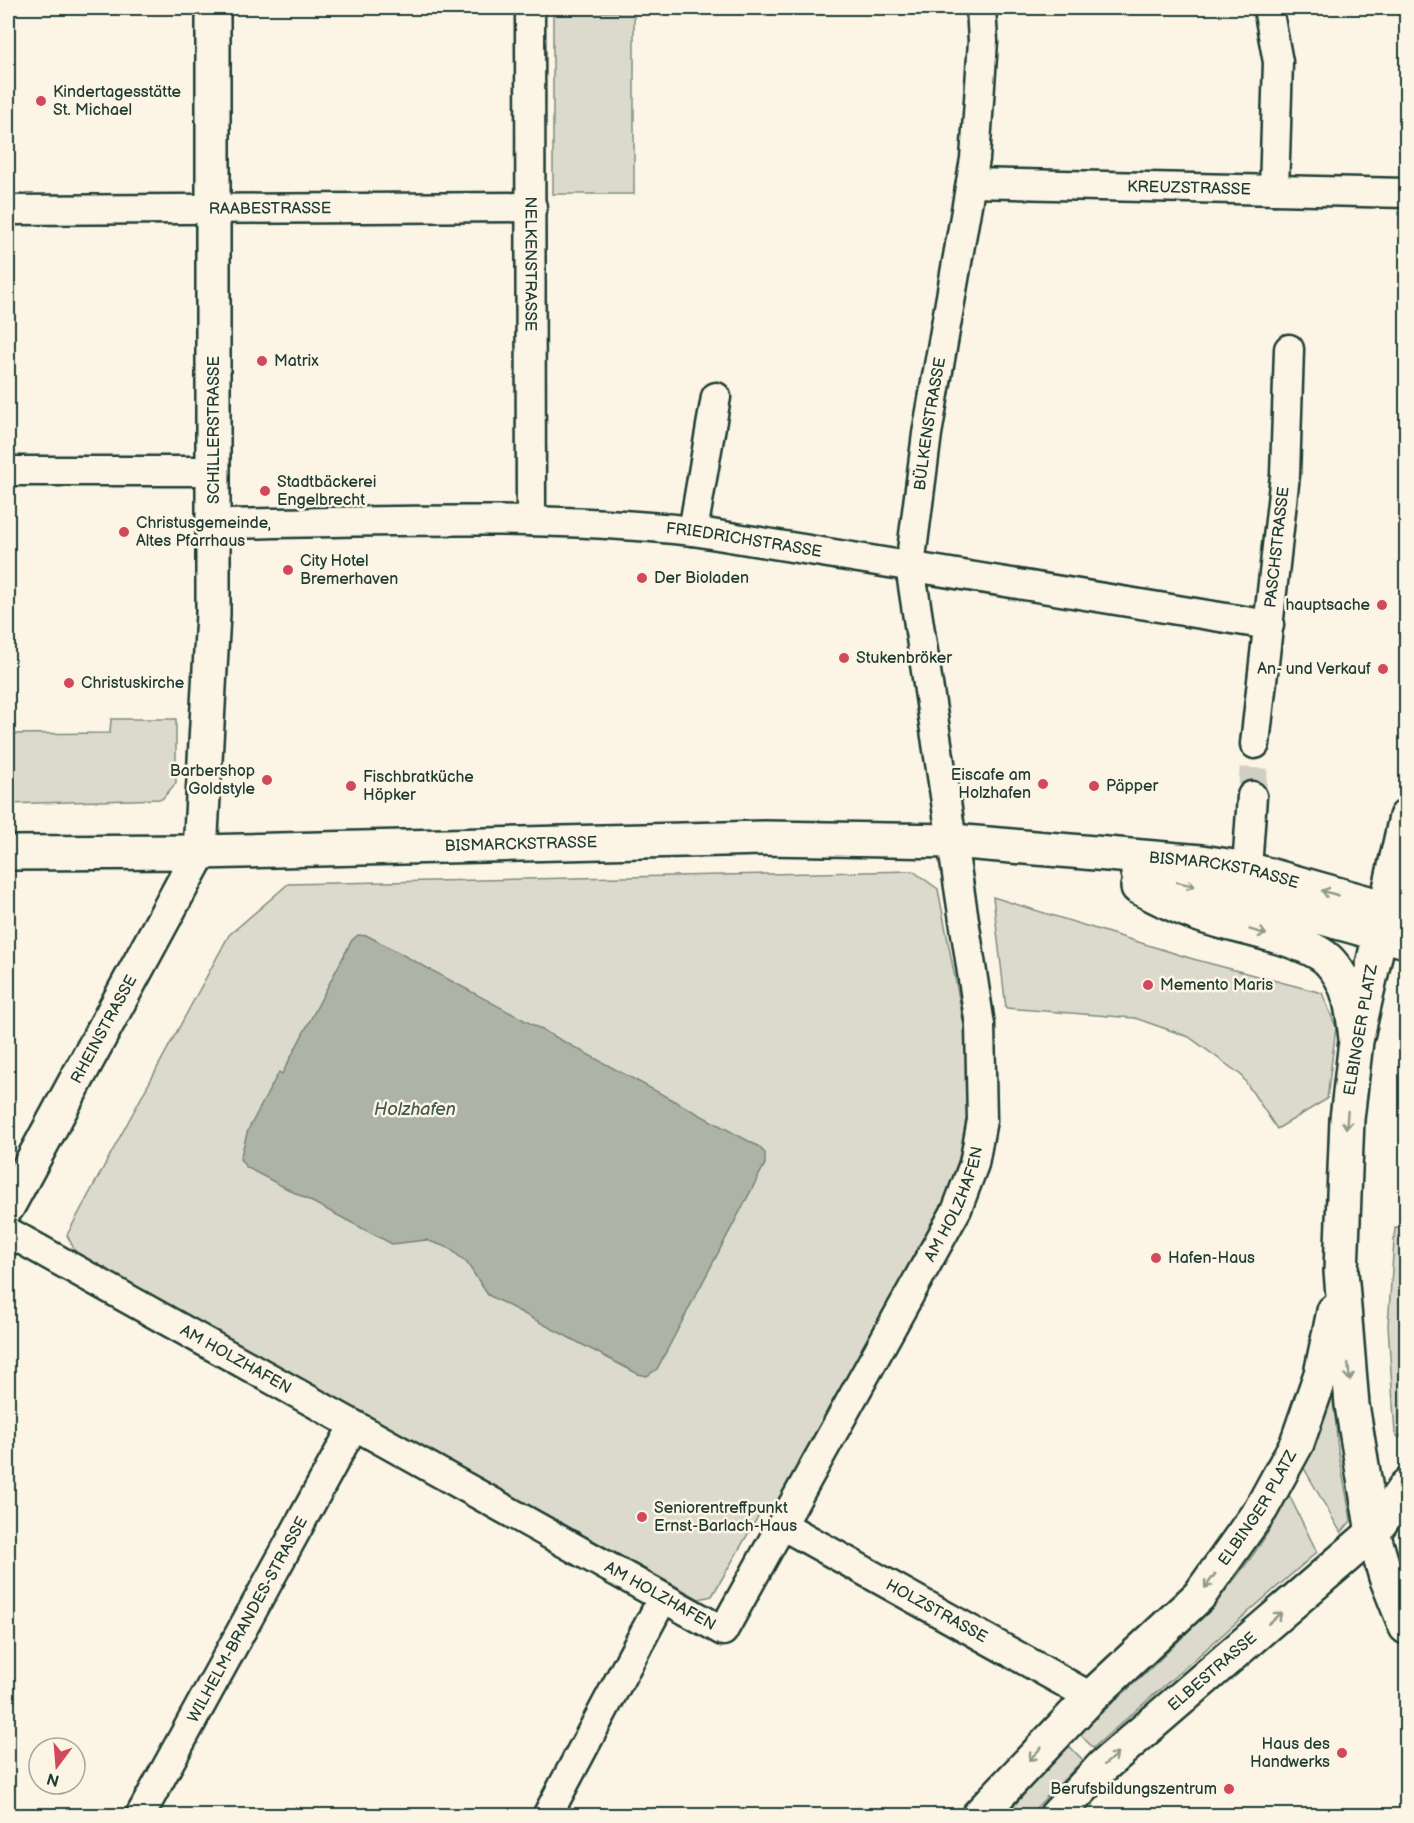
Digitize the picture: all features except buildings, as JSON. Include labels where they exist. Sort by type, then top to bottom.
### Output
[{"type":"street","name":"SCHILLERSTRASSE","points":[[200,852],[213,614],[213,8]]},
{"type":"street","name":"NELKENSTRASSE","points":[[530,8],[531,521]]},
{"type":"street","name":"BÜLKENSTRASSE","points":[[952,841],[910,566],[927,434],[975,159],[982,41],[981,8]]},
{"type":"street","points":[[1269,8],[1278,62],[1274,190]]},
{"type":"street","name":"KREUZSTRASSE","points":[[971,183],[1407,193]]},
{"type":"street","name":"RAABESTRASSE","points":[[8,210],[532,207]]},
{"type":"street","name":"PASCHSTRASSE","points":[[1255,744],[1285,475],[1289,349]]},
{"type":"street","points":[[693,531],[716,397]]},
{"type":"street","points":[[8,471],[214,471]]},
{"type":"street","name":"FRIEDRICHSTRASSE","points":[[214,524],[531,521],[630,524],[693,531],[1269,625]]},
{"type":"street","points":[[1247,869],[1252,796]]},
{"type":"street","name":"ELBINGER PLATZ","points":[[1407,817],[1395,926],[1356,1041],[1347,1119],[1341,1271],[1352,1405],[1373,1533],[1390,1588],[1407,1627]]},
{"type":"street","name":"BISMARCKSTRASSE","points":[[8,853],[200,852],[764,838],[952,841],[1203,862],[1247,869],[1395,926]]},
{"type":"street","name":"AM HOLZHAFEN","points":[[8,1232],[723,1631],[957,1209],[974,1164],[982,1120],[980,1025],[952,841]]},
{"type":"street","name":"BISMARCKSTRASSE","points":[[1035,847],[1088,862],[1261,902],[1395,926]]},
{"type":"street","name":"RHEINSTRASSE","points":[[8,1206],[200,852]]},
{"type":"street","name":"BISMARCKSTRASSE","points":[[1088,862],[1197,914],[1290,942],[1329,960],[1342,979],[1351,1001],[1356,1041]]},
{"type":"street","name":"ELBINGER PLATZ","points":[[1091,1697],[1199,1596],[1261,1509],[1297,1443],[1321,1374],[1341,1271]]},
{"type":"street","name":"WILHELM-BRANDES-STRASSE","points":[[140,1815],[354,1425]]},
{"type":"street","points":[[1373,1533],[1407,1486]]},
{"type":"street","name":"HOLZSTRASSE","points":[[782,1525],[1091,1697]]},
{"type":"street","name":"ELBESTRASSE","points":[[1056,1815],[1103,1766],[1373,1533]]},
{"type":"street","points":[[547,1815],[663,1598]]},
{"type":"street","points":[[978,1815],[1091,1697]]},
{"type":"shaded area","points":[[553,12],[634,12],[634,194],[553,194]]},
{"type":"shaded area","points":[[111,719],[176,719],[176,783],[162,799],[8,804],[8,734],[110,733]]},
{"type":"shaded area","points":[[913,871],[938,889],[964,1025],[972,1119],[940,1215],[787,1499],[763,1508],[712,1596],[699,1599],[76,1253],[67,1235],[229,935],[288,884]]},
{"type":"shaded area","points":[[993,897],[1193,959],[1322,993],[1336,1027],[1327,1099],[1277,1129],[1241,1075],[1189,1037],[1135,1018],[1006,1008]]},
{"type":"shaded area","points":[[1395,1227],[1406,1228],[1406,1413],[1403,1433],[1399,1438],[1395,1434],[1388,1325]]},
{"type":"shaded area","points":[[1328,1388],[1333,1391],[1338,1450],[1351,1521],[1341,1533],[1301,1463]]},
{"type":"shaded area","points":[[1289,1495],[1317,1552],[1093,1748],[1079,1733],[1196,1624],[1247,1563]]},
{"type":"shaded area","points":[[1068,1745],[1083,1760],[1029,1815],[1005,1816]]},
{"type":"water","name":"Holzhafen","points":[[358,935],[368,936],[758,1146],[765,1153],[765,1164],[657,1369],[647,1376],[638,1374],[488,1295],[467,1263],[449,1248],[426,1240],[392,1244],[246,1167],[240,1159],[248,1130],[279,1072],[282,1074],[352,940]]},
{"type":"tunnel","points":[[1252,796],[1255,744]]},
{"type":"place","name":"Kindertagesstätte St. Michael","points":[[41,101]]},
{"type":"place","name":"Matrix","points":[[262,361]]},
{"type":"place","name":"Stadtbäckerei Engelbrecht","points":[[265,491]]},
{"type":"place","name":"Christusgemeinde, Altes Pfarrhaus","points":[[124,532]]},
{"type":"place","name":"City Hotel Bremerhaven","points":[[288,570]]},
{"type":"place","name":"Der Bioladen","points":[[642,578]]},
{"type":"place","name":"hauptsache","points":[[1382,605]]},
{"type":"place","name":"Stukenbröker","points":[[844,658]]},
{"type":"place","name":"An- und Verkauf","points":[[1383,669]]},
{"type":"place","name":"Christuskirche","points":[[69,683]]},
{"type":"place","name":"Barbershop Goldstyle","points":[[267,780]]},
{"type":"place","name":"Eiscafe am Holzhafen","points":[[1043,784]]},
{"type":"place","name":"Fischbratküche Höpker","points":[[351,786]]},
{"type":"place","name":"Päpper","points":[[1094,786]]},
{"type":"place","name":"Memento Maris","points":[[1148,985]]},
{"type":"place","name":"Hafen-Haus","points":[[1156,1258]]},
{"type":"place","name":"Seniorentreffpunkt Ernst-Barlach-Haus","points":[[642,1517]]},
{"type":"place","name":"Haus des Handwerks","points":[[1342,1753]]},
{"type":"place","name":"Berufsbildungszentrum","points":[[1229,1789]]}]
